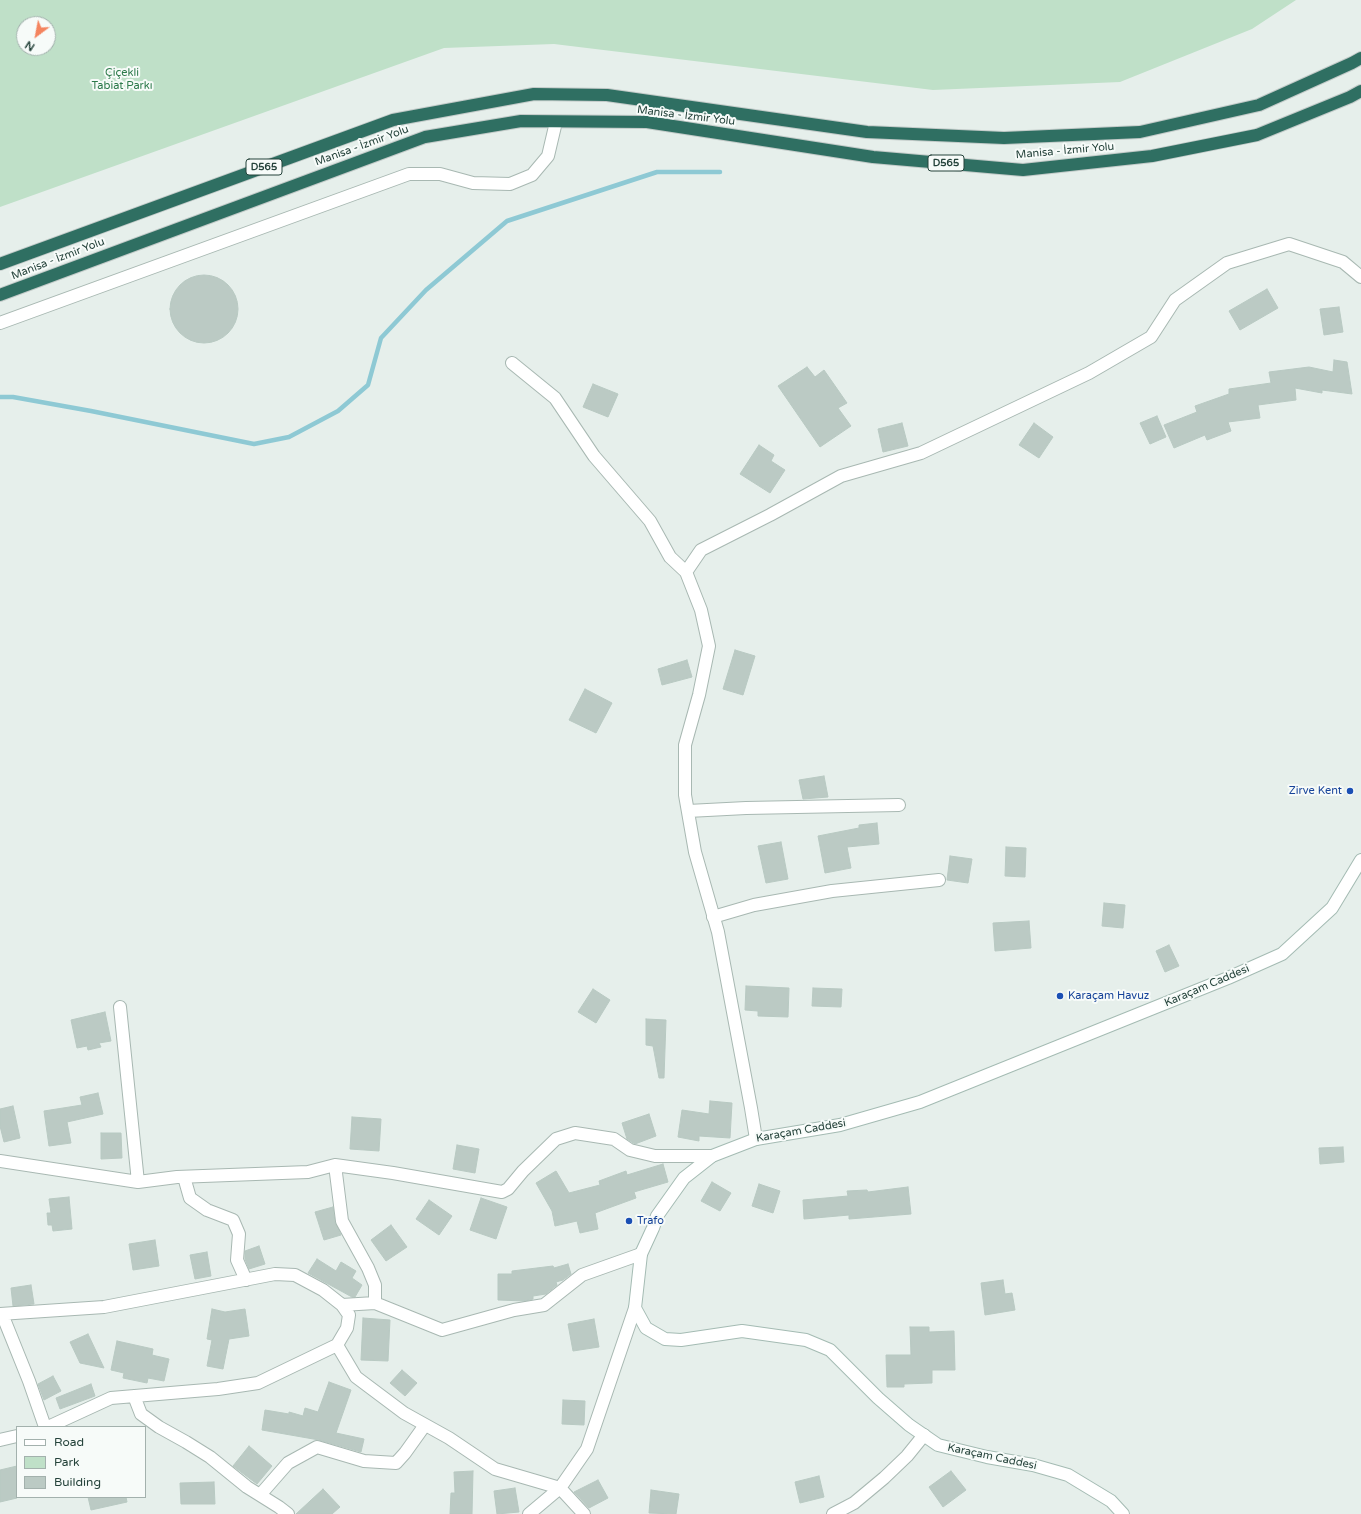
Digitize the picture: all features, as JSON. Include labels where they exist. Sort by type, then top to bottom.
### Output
[{"type":"highway","name":"Manisa - İzmir Yolu","points":[[0,264],[393,120],[534,94],[606,94],[867,132],[1004,138],[1140,132],[1259,105],[1361,58]]},
{"type":"highway","name":"Manisa - İzmir Yolu","points":[[0,295],[424,137],[521,122],[647,122],[873,157],[1023,170],[1152,156],[1257,134],[1350,97],[1361,91]]},
{"type":"street","points":[[0,322],[409,174],[440,174],[473,183],[510,184],[532,175],[548,156],[556,122]]},
{"type":"street","points":[[686,572],[701,550],[770,515],[841,476],[921,453],[1089,373],[1151,336],[1175,300],[1227,263],[1289,244],[1343,262],[1361,277]]},
{"type":"street","points":[[512,363],[555,398],[594,456],[650,521],[670,557],[686,572],[701,610],[709,646],[699,695],[685,745],[685,795],[695,852],[719,939],[756,1138]]},
{"type":"street","points":[[688,811],[746,808],[899,805]]},
{"type":"street","name":"Karaçam Caddesi","points":[[1123,1514],[1110,1501],[1068,1475],[1033,1465],[987,1457],[938,1445],[878,1398],[830,1350],[806,1340],[742,1331],[682,1340],[665,1338],[646,1328],[635,1308],[641,1254],[657,1216],[684,1178],[712,1156],[756,1138],[840,1125],[920,1102],[1228,978],[1282,954],[1332,908],[1361,860]]},
{"type":"street","points":[[713,917],[754,904],[832,891],[939,880]]},
{"type":"street","points":[[120,1006],[138,1182]]},
{"type":"street","points":[[0,1161],[138,1182],[184,1177],[308,1172],[335,1166],[393,1173],[502,1192],[508,1189],[523,1171],[556,1139],[575,1133],[614,1139],[630,1150],[655,1156],[712,1156]]},
{"type":"street","points":[[335,1166],[342,1221],[368,1268],[375,1286],[375,1304]]},
{"type":"street","points":[[184,1177],[190,1198],[207,1210],[233,1220],[239,1234],[237,1260],[246,1280]]},
{"type":"street","points":[[342,1305],[375,1304],[442,1330],[514,1310],[544,1305],[582,1275],[641,1254]]},
{"type":"street","points":[[45,1426],[29,1381],[1,1314],[104,1307],[275,1274],[295,1275],[323,1290],[342,1305],[349,1315],[347,1328],[337,1345],[258,1383],[218,1389],[111,1398],[50,1426]]},
{"type":"street","points":[[529,1514],[560,1488],[587,1449],[635,1308]]},
{"type":"street","points":[[337,1345],[356,1377],[404,1413],[449,1438],[495,1469],[560,1488],[584,1514]]},
{"type":"street","points":[[134,1396],[141,1414],[159,1427],[210,1457],[247,1487],[288,1514]]},
{"type":"street","points":[[260,1495],[288,1463],[317,1447],[364,1461],[396,1463],[405,1454],[425,1425]]},
{"type":"street","points":[[833,1514],[854,1503],[884,1478],[907,1456],[924,1435]]},
{"type":"street","points":[[0,1440],[16,1436]]},
{"type":"green space","name":"Çiçekli Tabiat Parkı","points":[[0,0],[1296,0],[1252,29],[1120,82],[933,90],[554,44],[444,48],[0,207]]},
{"type":"building","points":[[197,275],[211,275],[223,281],[232,290],[238,302],[236,322],[228,333],[217,341],[211,343],[197,343],[191,341],[180,333],[172,322],[170,316],[170,302],[172,296],[180,285],[191,277]]},
{"type":"building","points":[[1267,289],[1278,308],[1240,330],[1229,311]]},
{"type":"building","points":[[1339,307],[1343,332],[1324,335],[1320,309]]},
{"type":"building","points":[[1334,360],[1347,362],[1352,394],[1322,390],[1322,393],[1295,388],[1296,400],[1258,405],[1260,418],[1228,422],[1231,431],[1207,440],[1205,435],[1174,448],[1164,425],[1197,412],[1195,406],[1229,394],[1229,389],[1271,383],[1269,372],[1309,367],[1333,372]]},
{"type":"building","points":[[807,367],[815,377],[824,370],[847,403],[838,408],[851,426],[820,447],[778,386]]},
{"type":"building","points":[[593,384],[618,394],[608,417],[583,407]]},
{"type":"building","points":[[1157,416],[1166,437],[1150,444],[1140,423]]},
{"type":"building","points":[[902,423],[908,446],[883,452],[878,429]]},
{"type":"building","points":[[1034,423],[1053,437],[1039,458],[1019,445]]},
{"type":"building","points":[[759,445],[774,455],[771,461],[785,470],[770,493],[740,474]]},
{"type":"building","points":[[735,650],[755,656],[743,695],[723,689]]},
{"type":"building","points":[[687,660],[692,677],[662,685],[658,669]]},
{"type":"building","points":[[585,689],[612,703],[596,733],[569,720]]},
{"type":"building","points":[[824,776],[828,797],[803,799],[799,780]]},
{"type":"building","points":[[877,823],[879,844],[847,847],[851,868],[825,873],[818,836],[859,828],[859,825]]},
{"type":"building","points":[[781,842],[788,879],[766,883],[758,846]]},
{"type":"building","points":[[1006,847],[1026,848],[1025,877],[1005,876]]},
{"type":"building","points":[[950,856],[972,859],[968,883],[947,880]]},
{"type":"building","points":[[1104,903],[1125,905],[1123,928],[1102,926]]},
{"type":"building","points":[[1029,921],[1031,948],[995,951],[993,923]]},
{"type":"building","points":[[1169,945],[1179,966],[1165,972],[1156,951]]},
{"type":"building","points":[[746,986],[789,988],[788,1017],[758,1016],[758,1011],[745,1010]]},
{"type":"building","points":[[813,988],[842,989],[841,1007],[812,1006]]},
{"type":"building","points":[[593,989],[610,1000],[596,1023],[578,1012]]},
{"type":"building","points":[[105,1012],[111,1041],[99,1043],[101,1047],[88,1050],[87,1046],[77,1048],[71,1020]]},
{"type":"building","points":[[646,1019],[666,1020],[664,1078],[659,1078],[653,1046],[646,1045]]},
{"type":"building","points":[[98,1093],[103,1114],[67,1122],[71,1143],[49,1146],[44,1111],[82,1105],[80,1097]]},
{"type":"building","points":[[710,1101],[732,1103],[730,1138],[699,1136],[699,1141],[678,1137],[682,1110],[709,1114]]},
{"type":"building","points":[[13,1106],[20,1138],[4,1142],[0,1126],[0,1109]]},
{"type":"building","points":[[649,1114],[656,1136],[635,1144],[627,1139],[622,1123]]},
{"type":"building","points":[[352,1117],[381,1119],[379,1151],[350,1149]]},
{"type":"building","points":[[101,1133],[121,1133],[122,1158],[101,1159]]},
{"type":"building","points":[[457,1145],[479,1149],[475,1173],[453,1169]]},
{"type":"building","points":[[1343,1147],[1344,1162],[1320,1164],[1319,1148]]},
{"type":"building","points":[[663,1164],[668,1182],[634,1192],[636,1198],[595,1213],[598,1229],[580,1233],[577,1221],[555,1226],[552,1211],[536,1183],[556,1171],[569,1193],[600,1185],[599,1181],[626,1171],[627,1175]]},
{"type":"building","points":[[712,1182],[731,1193],[720,1211],[701,1201]]},
{"type":"building","points":[[759,1184],[780,1191],[773,1213],[752,1206]]},
{"type":"building","points":[[908,1187],[911,1214],[849,1219],[849,1215],[804,1219],[803,1200],[848,1196],[847,1191],[867,1190],[868,1192]]},
{"type":"building","points":[[69,1197],[72,1229],[53,1231],[52,1225],[48,1225],[47,1213],[51,1213],[49,1199]]},
{"type":"building","points":[[481,1198],[507,1207],[496,1239],[470,1230]]},
{"type":"building","points":[[429,1200],[452,1216],[439,1235],[416,1219]]},
{"type":"building","points":[[333,1207],[335,1222],[341,1235],[324,1240],[315,1212]]},
{"type":"building","points":[[391,1225],[407,1247],[386,1261],[371,1240]]},
{"type":"building","points":[[155,1240],[159,1266],[133,1270],[129,1244]]},
{"type":"building","points":[[259,1246],[265,1264],[249,1269],[245,1259],[245,1251]]},
{"type":"building","points":[[207,1252],[211,1276],[195,1279],[190,1255]]},
{"type":"building","points":[[317,1259],[336,1271],[341,1262],[356,1271],[352,1278],[362,1285],[355,1297],[352,1297],[308,1273]]},
{"type":"building","points":[[568,1264],[571,1274],[563,1280],[556,1282],[557,1285],[546,1294],[533,1296],[533,1299],[525,1301],[498,1300],[498,1274],[512,1274],[512,1271],[553,1266],[554,1268]]},
{"type":"building","points":[[1003,1280],[1005,1294],[1012,1293],[1015,1310],[985,1315],[981,1283]]},
{"type":"building","points":[[31,1285],[34,1304],[13,1306],[11,1288]]},
{"type":"building","points":[[212,1309],[225,1312],[245,1309],[249,1336],[229,1339],[223,1369],[207,1366],[212,1340],[207,1339]]},
{"type":"building","points":[[363,1318],[390,1320],[388,1361],[361,1360]]},
{"type":"building","points":[[594,1319],[599,1347],[573,1351],[568,1324]]},
{"type":"building","points":[[910,1327],[929,1327],[929,1332],[954,1331],[955,1370],[932,1370],[932,1383],[904,1384],[904,1387],[887,1387],[886,1355],[911,1355]]},
{"type":"building","points":[[88,1334],[104,1368],[80,1363],[70,1342]]},
{"type":"building","points":[[117,1341],[153,1349],[152,1355],[169,1359],[164,1381],[148,1378],[147,1383],[123,1378],[124,1373],[111,1370]]},
{"type":"building","points":[[402,1370],[417,1383],[405,1396],[390,1383]]},
{"type":"building","points":[[53,1376],[61,1391],[44,1400],[38,1384]]},
{"type":"building","points":[[329,1382],[351,1390],[336,1433],[364,1439],[361,1452],[319,1440],[262,1430],[265,1410],[289,1414],[289,1412],[303,1416],[305,1408],[318,1412]]},
{"type":"building","points":[[91,1384],[95,1396],[60,1409],[56,1398]]},
{"type":"building","points":[[563,1400],[585,1401],[584,1425],[562,1424]]},
{"type":"building","points":[[249,1446],[272,1466],[257,1484],[233,1466]]},
{"type":"building","points":[[16,1466],[17,1498],[0,1502],[0,1470]]},
{"type":"building","points":[[473,1471],[472,1514],[450,1514],[451,1493],[455,1493],[454,1472]]},
{"type":"building","points":[[951,1471],[966,1490],[943,1507],[929,1487]]},
{"type":"building","points":[[819,1476],[824,1497],[800,1503],[795,1482]]},
{"type":"building","points":[[598,1480],[608,1498],[589,1508],[574,1492]]},
{"type":"building","points":[[214,1482],[215,1504],[181,1504],[180,1483]]},
{"type":"building","points":[[515,1488],[519,1512],[497,1514],[494,1491]]},
{"type":"building","points":[[323,1489],[340,1507],[332,1514],[296,1514]]},
{"type":"building","points":[[651,1490],[679,1494],[676,1514],[649,1513]]},
{"type":"building","points":[[88,1498],[126,1498],[127,1502],[91,1510]]},
{"type":"waterway","points":[[0,397],[13,397],[91,411],[254,444],[289,437],[338,411],[368,385],[381,338],[426,290],[507,221],[657,172],[720,172]]},
{"type":"place","name":"Zirve Kent","points":[[1350,791]]},
{"type":"place","name":"Karaçam Havuz","points":[[1060,996]]},
{"type":"place","name":"Trafo","points":[[629,1221]]}]
